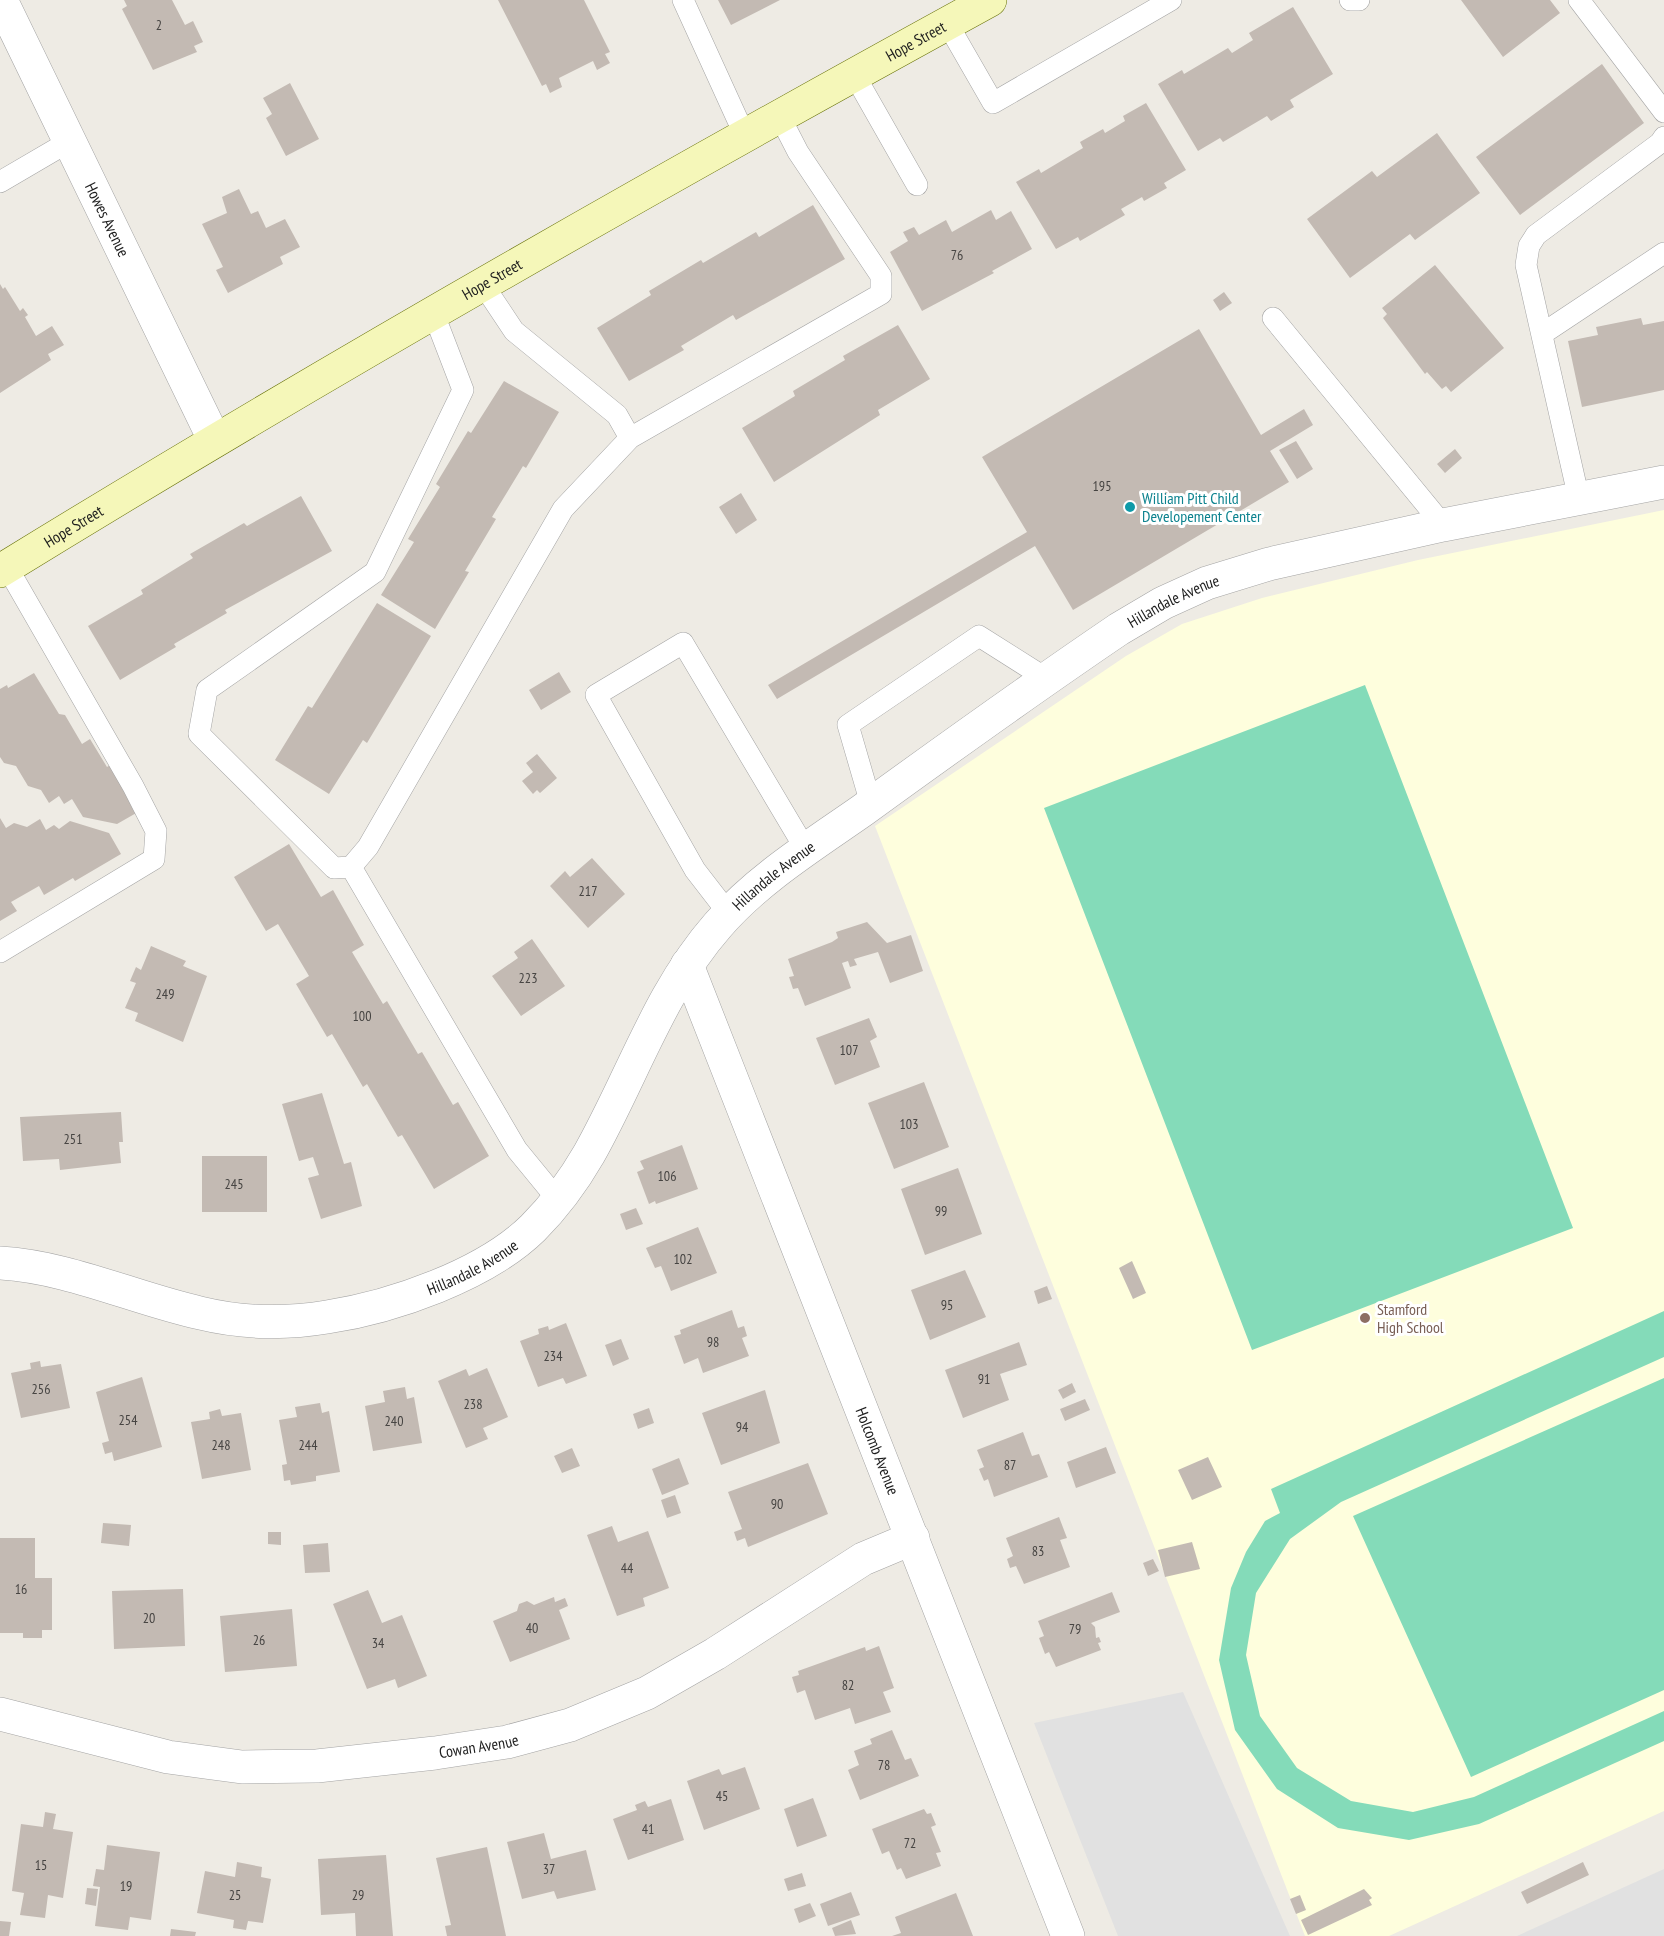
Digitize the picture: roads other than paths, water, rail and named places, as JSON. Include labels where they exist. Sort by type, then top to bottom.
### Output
[{"type":"main road","name":"Hope Street","points":[[3,569],[214,439],[482,283],[990,0]]},
{"type":"street","name":"Howes Avenue","points":[[1,0],[214,439]]},
{"type":"street","name":"Hillandale Avenue","points":[[0,1263],[31,1265],[201,1314],[254,1322],[325,1318],[401,1300],[451,1280],[499,1254],[531,1230],[558,1200],[588,1155],[651,1028],[687,965],[729,914],[780,869],[1047,679],[1136,619],[1207,583],[1269,564],[1443,525],[1664,482]]},
{"type":"street","name":"Holcomb Avenue","points":[[687,965],[1068,1936]]},
{"type":"street","name":"Cowan Avenue","points":[[0,1714],[168,1757],[242,1767],[318,1766],[435,1753],[507,1742],[570,1725],[647,1693],[716,1654],[863,1559],[913,1538]]},
{"type":"lane","points":[[683,0],[745,136]]},
{"type":"lane","points":[[947,23],[993,103],[1171,0]]},
{"type":"lane","points":[[1350,0],[1359,0]]},
{"type":"lane","points":[[1579,0],[1664,112]]},
{"type":"lane","points":[[855,76],[917,184]]},
{"type":"lane","points":[[433,312],[463,390],[375,572],[207,690],[199,735],[334,868],[351,867],[369,847],[563,509],[630,438],[881,294],[882,276],[798,152],[780,117]]},
{"type":"lane","points":[[1579,499],[1526,265],[1529,246],[1536,235],[1660,143],[1664,137]]},
{"type":"lane","points":[[0,182],[70,141]]},
{"type":"lane","points":[[1542,334],[1664,254]]},
{"type":"lane","points":[[482,283],[514,331],[617,416],[630,438]]},
{"type":"lane","points":[[1273,318],[1443,525]]},
{"type":"lane","points":[[0,952],[154,859],[156,831],[134,786],[3,569]]},
{"type":"lane","points":[[871,804],[848,725],[979,636],[1047,679]]},
{"type":"lane","points":[[729,914],[695,870],[596,695],[683,643],[807,850]]},
{"type":"lane","points":[[351,867],[517,1150],[558,1200]]},
{"type":"place","name":"William Pitt Child Developement Center","points":[[1130,507]]},
{"type":"place","name":"Stamford High School","points":[[1365,1318]]}]
